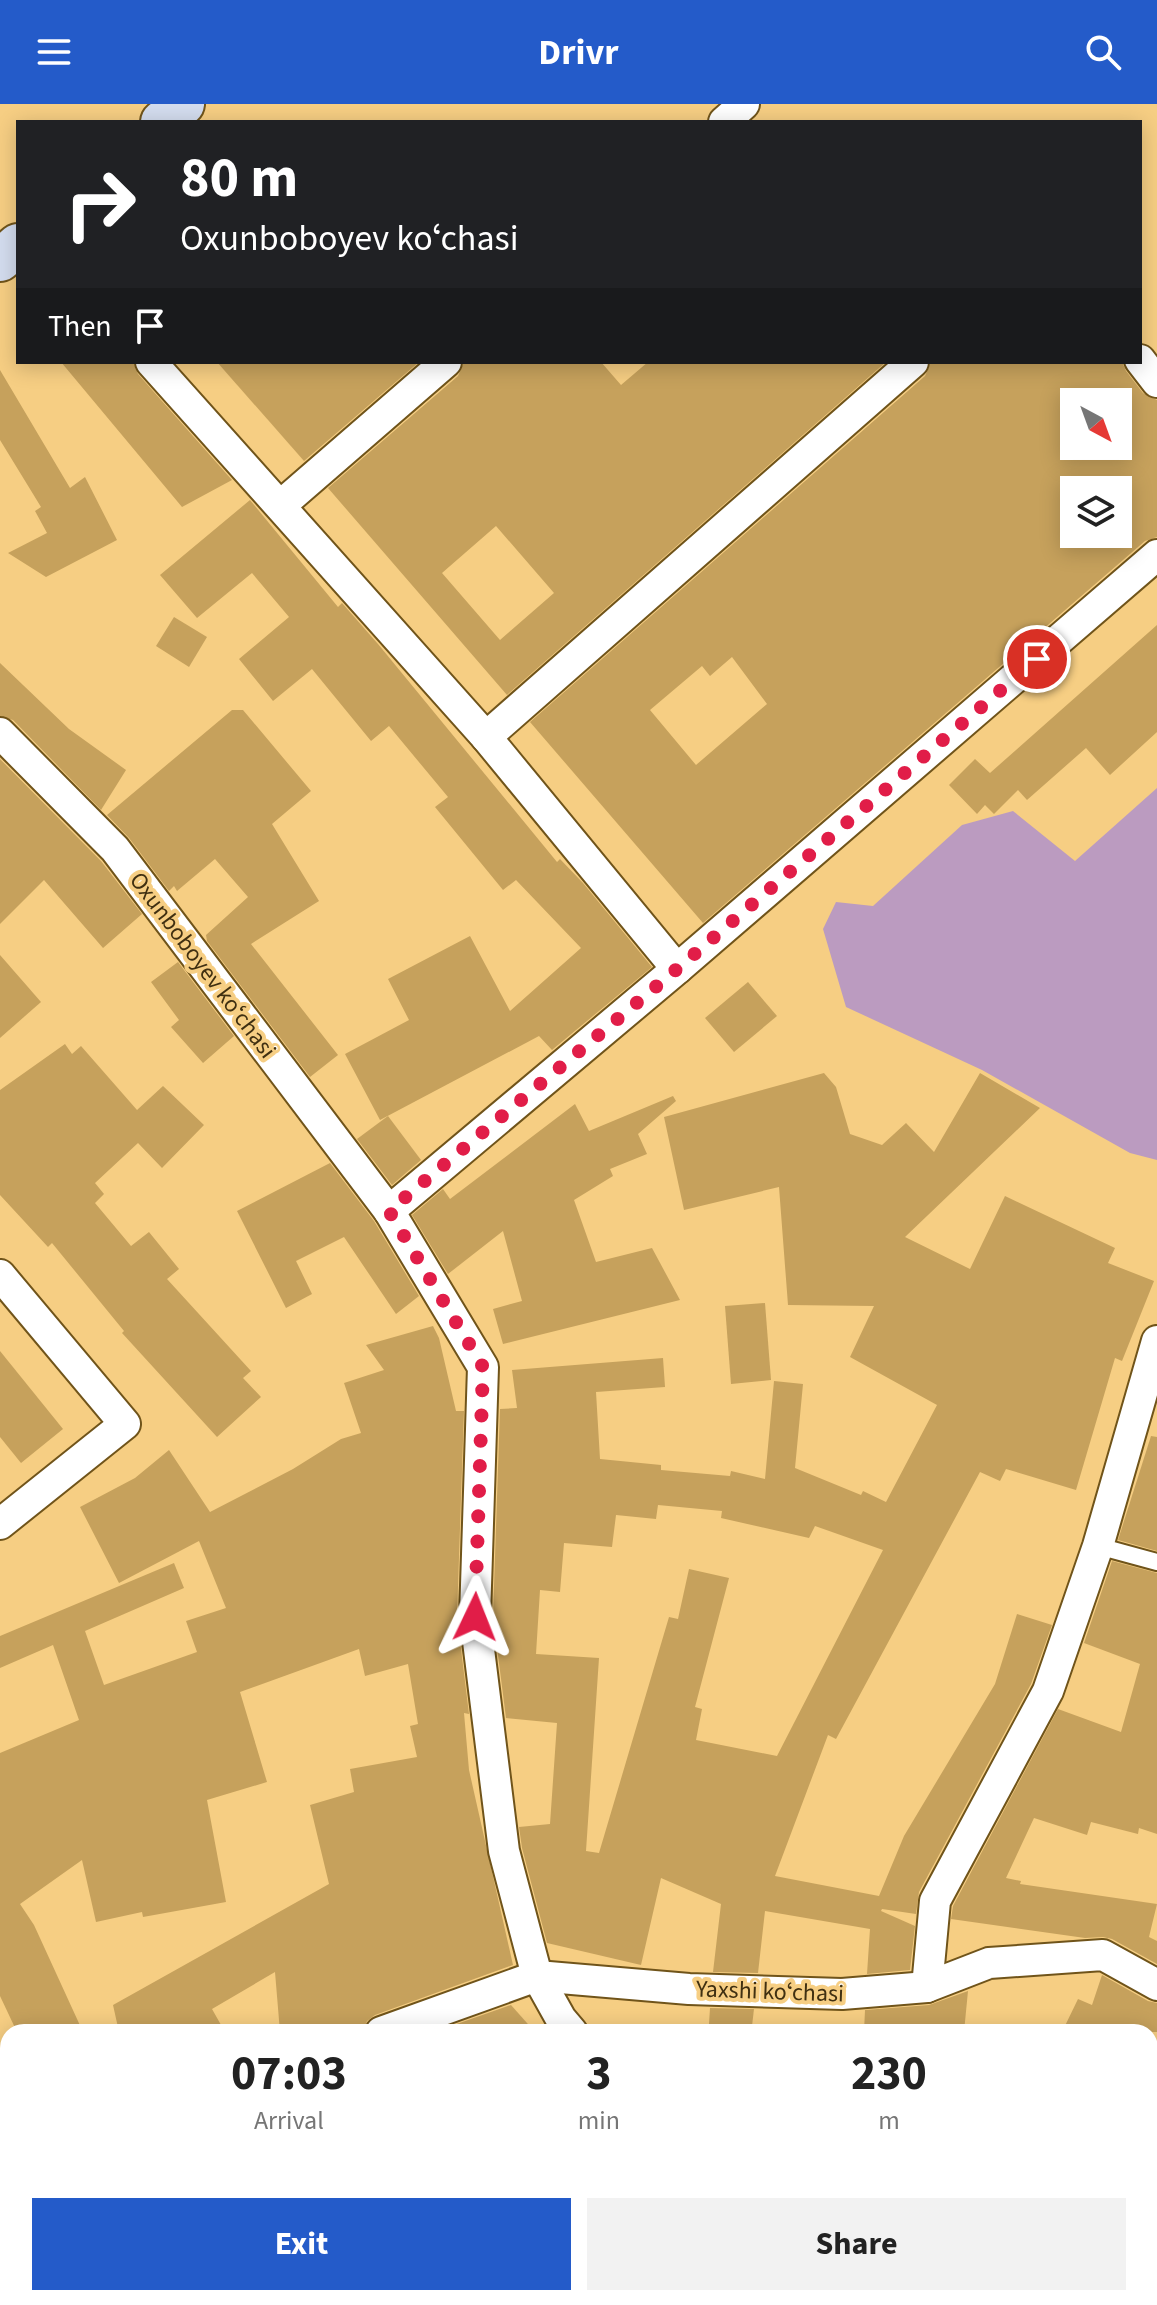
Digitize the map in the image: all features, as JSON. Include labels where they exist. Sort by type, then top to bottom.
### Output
[{"type":"street","points":[[164,120],[183,104]]},
{"type":"street","points":[[726,120],[744,104]]},
{"type":"street","points":[[0,260],[16,247]]},
{"type":"street","points":[[1142,363],[1157,382]]},
{"type":"street","points":[[153,364],[486,737],[677,969]]},
{"type":"street","points":[[281,505],[444,364]]},
{"type":"street","points":[[486,737],[911,364]]},
{"type":"street","points":[[389,1211],[677,969],[1157,555]]},
{"type":"street","name":"Oxunboboyev koʻchasi","points":[[0,733],[115,849],[389,1211],[483,1367],[475,1617],[504,1851],[537,1976],[565,2024]]},
{"type":"street","points":[[0,1275],[125,1424],[0,1524]]},
{"type":"street","points":[[927,1987],[935,1901],[1048,1691],[1098,1546],[1157,1341]]},
{"type":"street","name":"Yaxshi koʻchasi","points":[[403,2024],[537,1976],[689,1989],[827,1994],[927,1987],[989,1963],[1103,1955],[1157,1985]]},
{"type":"lane","points":[[1098,1546],[1157,1562]]},
{"type":"shaded area","points":[[1157,788],[1157,1160],[1130,1153],[982,1070],[846,1007],[823,929],[836,902],[873,906],[962,825],[1013,811],[1075,861]]},
{"type":"building","points":[[63,364],[134,364],[138,374],[232,480],[182,507]]},
{"type":"building","points":[[219,364],[417,364],[304,461]]},
{"type":"building","points":[[463,364],[603,364],[621,385],[646,364],[884,364],[507,695],[328,488],[458,376]],"holes":[[[496,526],[554,593],[500,640],[442,573]]]},
{"type":"building","points":[[930,364],[1123,364],[1143,393],[1157,400],[1157,537],[1145,541],[703,923],[530,722],[925,376]],"holes":[[[732,657],[767,704],[696,765],[650,710],[702,666],[710,676]]]},
{"type":"building","points":[[0,370],[70,488],[85,477],[117,540],[46,577],[8,553],[47,533],[35,511],[41,507],[0,440]]},
{"type":"building","points":[[250,500],[338,607],[342,603],[378,644],[557,862],[560,859],[583,883],[652,967],[552,1050],[539,1036],[380,1120],[345,1054],[409,1020],[388,979],[470,936],[510,1011],[581,948],[516,880],[503,890],[435,807],[448,797],[389,726],[371,741],[312,669],[273,701],[239,659],[289,617],[252,573],[197,618],[160,575]]},
{"type":"building","points":[[174,617],[207,637],[189,667],[156,646]]},
{"type":"building","points":[[1157,625],[1157,732],[1110,775],[1086,748],[1027,800],[1018,790],[994,814],[985,805],[977,814],[949,785],[975,759],[990,773]]},
{"type":"building","points":[[0,663],[69,729],[126,770],[101,810],[13,720],[0,716]]},
{"type":"building","points":[[232,710],[243,710],[311,791],[272,824],[319,901],[251,944],[338,1055],[310,1077],[207,941],[206,935],[248,897],[215,859],[177,891],[174,886],[169,891],[129,838],[107,815]]},
{"type":"building","points":[[0,759],[101,861],[142,914],[103,948],[44,880],[0,924]]},
{"type":"building","points":[[0,955],[41,1002],[0,1038]]},
{"type":"building","points":[[178,962],[234,1036],[203,1063],[171,1027],[179,1020],[151,982]]},
{"type":"building","points":[[748,982],[777,1016],[734,1052],[705,1018]]},
{"type":"building","points":[[65,1044],[72,1054],[81,1046],[137,1110],[163,1086],[204,1125],[162,1168],[138,1143],[95,1183],[104,1194],[95,1203],[131,1246],[149,1232],[179,1269],[167,1279],[251,1371],[243,1378],[261,1397],[217,1437],[122,1333],[124,1331],[52,1243],[48,1247],[0,1195],[0,1090]]},
{"type":"building","points":[[824,1073],[836,1087],[850,1134],[882,1145],[906,1123],[934,1152],[980,1073],[1040,1108],[905,1237],[970,1269],[1005,1196],[1115,1248],[1108,1263],[1154,1281],[1122,1361],[1115,1358],[1076,1490],[1006,1469],[1000,1481],[980,1472],[836,1739],[828,1735],[775,1876],[879,1896],[904,1836],[995,1684],[1017,1614],[1052,1625],[1031,1684],[919,1892],[916,1914],[881,1911],[915,1926],[910,1970],[867,1974],[870,1929],[765,1911],[758,1973],[713,1972],[721,1904],[661,1878],[641,1965],[547,1943],[519,1827],[550,1824],[557,1723],[506,1718],[493,1616],[500,1409],[517,1408],[512,1370],[663,1358],[665,1387],[596,1392],[600,1459],[661,1465],[661,1470],[730,1476],[731,1471],[765,1479],[774,1381],[803,1384],[795,1468],[886,1502],[937,1405],[850,1357],[874,1306],[788,1305],[779,1187],[684,1210],[664,1117]],"holes":[[[658,1505],[722,1511],[721,1518],[809,1538],[815,1526],[883,1550],[777,1756],[696,1740],[702,1709],[695,1707],[729,1578],[689,1569],[678,1619],[669,1617],[599,1853],[586,1851],[599,1658],[536,1654],[540,1590],[560,1592],[564,1543],[612,1547],[616,1515],[656,1519]]]},
{"type":"building","points":[[673,1096],[676,1101],[638,1134],[647,1154],[610,1169],[613,1176],[574,1200],[596,1262],[652,1248],[680,1300],[503,1344],[493,1309],[522,1301],[503,1231],[448,1274],[412,1215],[443,1189],[450,1199],[575,1104],[589,1131]]},
{"type":"building","points":[[388,1116],[421,1160],[392,1185],[357,1139]]},
{"type":"building","points":[[330,1163],[374,1221],[419,1296],[396,1314],[344,1237],[296,1261],[312,1294],[286,1308],[237,1211]]},
{"type":"building","points":[[765,1303],[771,1380],[731,1384],[725,1306]]},
{"type":"building","points":[[433,1326],[439,1338],[456,1411],[464,1411],[457,1616],[469,1714],[464,1713],[469,1770],[513,1965],[375,2015],[366,2024],[279,2024],[275,1972],[212,2009],[220,2024],[117,2024],[113,2005],[329,1884],[310,1805],[354,1792],[350,1769],[417,1757],[410,1726],[418,1724],[408,1664],[365,1676],[359,1649],[240,1692],[267,1782],[207,1800],[226,1902],[143,1917],[142,1912],[96,1922],[82,1860],[20,1904],[34,1925],[79,2024],[13,2024],[0,1996],[0,1753],[79,1720],[53,1645],[0,1668],[0,1636],[174,1563],[184,1588],[85,1631],[104,1685],[197,1652],[186,1621],[226,1608],[199,1541],[119,1583],[80,1507],[135,1478],[169,1450],[210,1512],[293,1469],[341,1439],[361,1433],[344,1383],[384,1370],[366,1345]]},
{"type":"building","points":[[0,1351],[63,1429],[21,1463],[0,1437]]},
{"type":"building","points":[[1151,1436],[1157,1437],[1157,1551],[1118,1540]]},
{"type":"building","points":[[1112,1561],[1157,1573],[1157,1834],[1139,1828],[1138,1834],[1091,1822],[1087,1835],[1034,1818],[1006,1878],[1021,1881],[1020,1884],[1157,1904],[1149,1937],[1157,1941],[1157,1964],[1103,1937],[1085,1938],[951,1919],[953,1906],[1058,1709],[1121,1732],[1140,1664],[1084,1643]]},
{"type":"building","points":[[1102,1975],[1157,2003],[1157,2024],[1066,2024],[1078,1999],[1092,2005]]},
{"type":"building","points":[[968,1991],[965,2024],[864,2024],[865,2010],[929,2005]]},
{"type":"building","points":[[511,2005],[528,2024],[457,2024]]},
{"type":"building","points":[[710,2008],[754,2009],[752,2024],[709,2024]]},
{"type":"route","points":[[475,1617],[483,1367],[389,1211],[677,969],[1037,659]]}]
